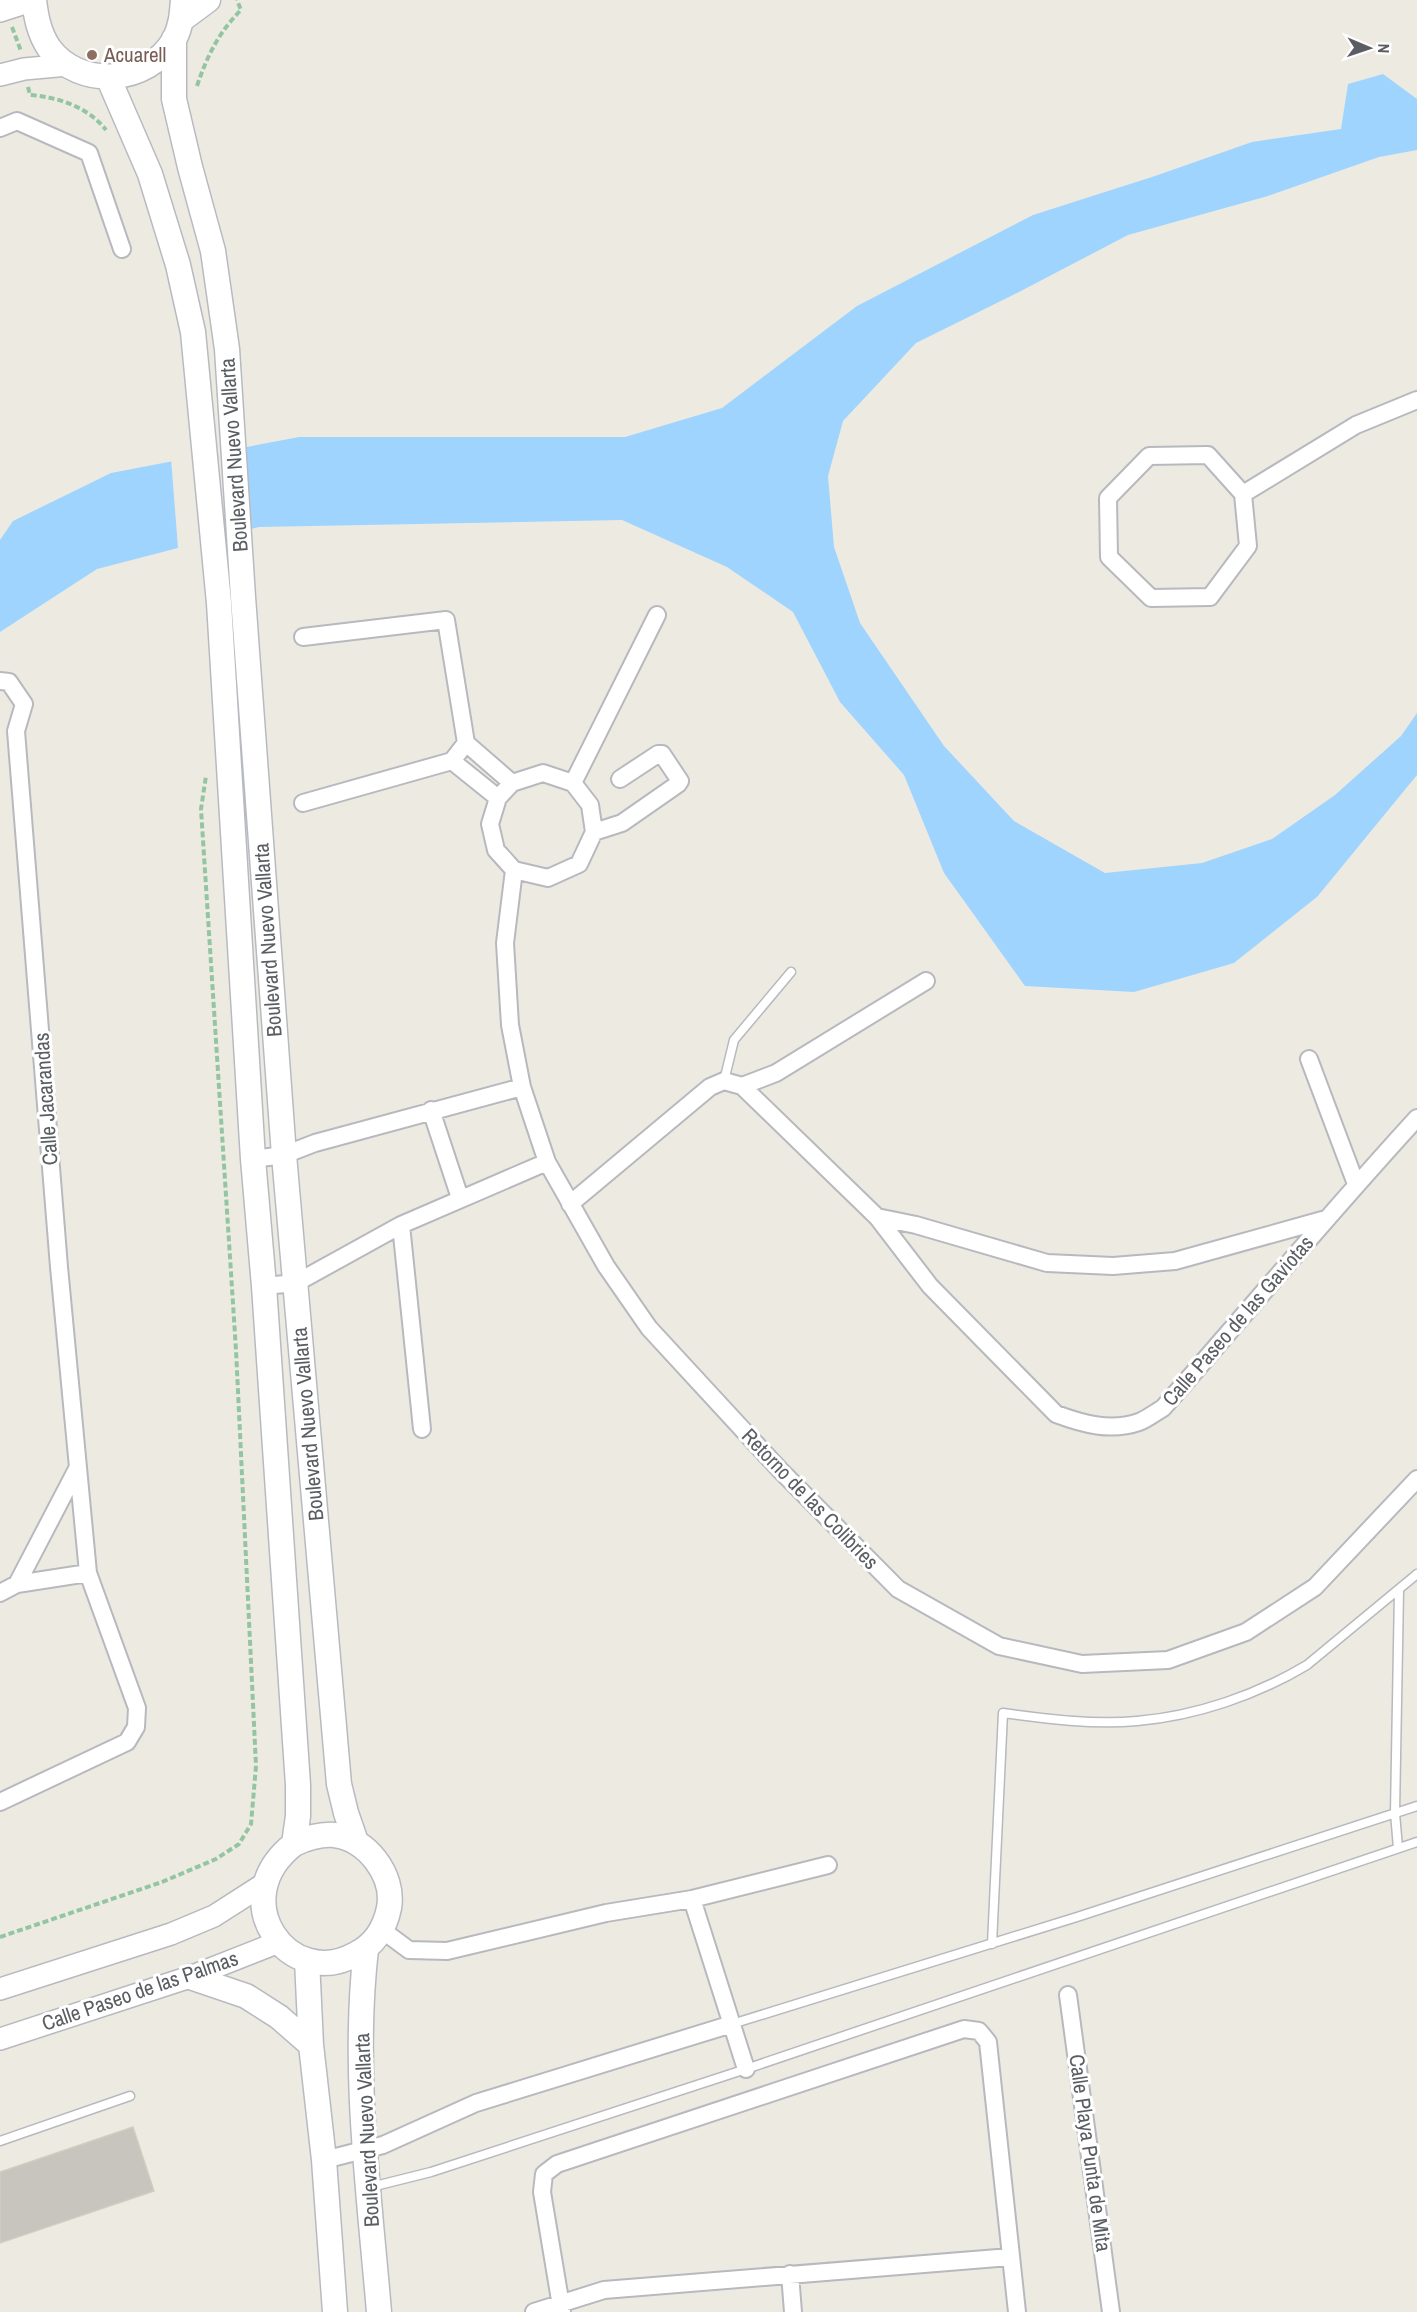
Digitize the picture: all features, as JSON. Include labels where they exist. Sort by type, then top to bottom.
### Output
[{"type":"main road","points":[[34,0],[38,25],[49,48],[68,66],[87,74],[108,77],[127,75],[146,68],[161,56],[179,20],[208,0]]},
{"type":"main road","name":"Boulevard Nuevo Vallarta","points":[[179,20],[174,99],[213,251],[227,349],[284,1155],[339,1784],[356,1842]]},
{"type":"main road","name":"Boulevard Nuevo Vallarta","points":[[108,77],[150,174],[178,265],[193,332],[219,603],[253,1159],[264,1286],[298,1785],[298,1816],[294,1844]]},
{"type":"main road","name":"Boulevard Nuevo Vallarta","points":[[335,1835],[356,1842],[375,1858],[387,1880],[390,1906],[382,1930],[366,1949],[348,1959],[327,1963],[307,1960],[292,1953],[279,1942],[270,1929],[265,1915],[262,1900],[264,1884],[270,1868],[280,1854],[294,1844],[314,1836],[335,1835]]},
{"type":"main road","name":"Boulevard Nuevo Vallarta","points":[[366,1949],[360,1995],[362,2086],[365,2150],[379,2312]]},
{"type":"main road","name":"Boulevard Nuevo Vallarta","points":[[307,1960],[311,2045],[324,2160],[335,2312]]},
{"type":"main road","points":[[190,1977],[246,1996],[279,2017],[311,2045]]},
{"type":"street","points":[[0,11],[34,0]]},
{"type":"street","points":[[0,75],[24,69],[68,66]]},
{"type":"street","points":[[0,129],[17,121],[89,153],[122,249]]},
{"type":"street","points":[[1243,494],[1356,425],[1417,400]]},
{"type":"street","points":[[1208,455],[1243,494],[1248,546],[1210,597],[1151,598],[1109,557],[1108,498],[1149,456],[1208,455]]},
{"type":"street","points":[[573,783],[657,615]]},
{"type":"street","points":[[303,637],[446,620],[465,743],[512,783]]},
{"type":"street","name":"Calle Jacarandas","points":[[0,681],[9,682],[24,704],[16,731],[59,1267],[88,1573]]},
{"type":"street","points":[[0,737],[16,731]]},
{"type":"street","points":[[303,803],[452,761],[465,743]]},
{"type":"street","points":[[594,832],[622,823],[680,781],[662,754],[620,779]]},
{"type":"street","points":[[452,761],[498,798]]},
{"type":"street","points":[[543,773],[573,783],[590,805],[594,832],[579,864],[548,878],[514,870],[496,850],[490,824],[498,798],[512,783],[543,773]]},
{"type":"street","name":"Retorno de las Colibries","points":[[514,870],[505,943],[510,1025],[522,1087],[547,1162],[606,1266],[649,1328],[780,1470],[898,1589],[999,1646],[1082,1664],[1168,1660],[1246,1632],[1315,1587],[1417,1479]]},
{"type":"street","points":[[570,1204],[710,1087],[724,1082],[742,1086],[776,1073],[926,981]]},
{"type":"street","points":[[1309,1059],[1356,1184]]},
{"type":"street","name":"Calle Paseo de las Gaviotas","points":[[742,1086],[877,1217],[930,1286],[1056,1414],[1083,1425],[1111,1427],[1139,1422],[1163,1408],[1304,1248],[1356,1184],[1417,1118]]},
{"type":"street","points":[[253,1159],[284,1155],[315,1143],[522,1087]]},
{"type":"street","points":[[431,1110],[460,1198]]},
{"type":"street","points":[[264,1286],[296,1283],[401,1225],[547,1162]]},
{"type":"street","name":"Calle Paseo de las Gaviotas","points":[[877,1217],[916,1225],[1047,1263],[1113,1266],[1175,1261],[1326,1219]]},
{"type":"street","points":[[401,1225],[422,1429]]},
{"type":"street","points":[[17,1584],[78,1467]]},
{"type":"street","points":[[0,1593],[17,1584],[88,1573],[137,1708],[136,1727],[127,1742],[0,1802]]},
{"type":"street","points":[[382,1930],[409,1950],[447,1951],[606,1913],[692,1899],[828,1865]]},
{"type":"street","name":"Calle Paseo de las Palmas","points":[[0,1989],[171,1934],[214,1916],[264,1884]]},
{"type":"street","points":[[692,1899],[746,2069]]},
{"type":"street","name":"Calle Paseo de las Palmas","points":[[0,2038],[190,1977],[279,1942]]},
{"type":"street","name":"Calle Playa Punta de Mita","points":[[1068,1995],[1111,2312]]},
{"type":"street","points":[[324,2160],[383,2145],[476,2103],[732,2024]]},
{"type":"street","points":[[562,2308],[542,2192],[544,2174],[557,2164],[964,2029],[979,2031],[988,2042],[1017,2312]]},
{"type":"street","points":[[534,2312],[562,2308],[604,2290],[1010,2257]]},
{"type":"street","points":[[790,2274],[793,2312]]},
{"type":"lane","points":[[724,1082],[734,1041],[790,972]]},
{"type":"lane","points":[[992,1944],[1004,1713],[1086,1721],[1137,1722],[1188,1714],[1242,1695],[1300,1669],[1399,1591],[1417,1574]]},
{"type":"lane","points":[[1398,1848],[1395,1813],[1399,1591]]},
{"type":"lane","points":[[732,2024],[992,1944],[1417,1806]]},
{"type":"lane","points":[[368,2188],[431,2172],[746,2069],[1417,1842]]},
{"type":"lane","points":[[0,2141],[130,2096]]},
{"type":"path","points":[[0,1937],[162,1882],[216,1859],[239,1844],[251,1824],[255,1766],[237,1373],[201,809],[208,764]]},
{"type":"water","points":[[1383,74],[1417,99],[1417,150],[1379,157],[1268,196],[1128,235],[916,343],[843,421],[828,476],[834,547],[860,623],[944,746],[1014,821],[1105,873],[1202,863],[1272,839],[1335,795],[1401,736],[1417,713],[1417,775],[1317,897],[1234,963],[1134,992],[1025,986],[944,873],[904,775],[840,702],[793,612],[727,567],[622,520],[259,527],[97,569],[0,632],[0,540],[13,521],[111,473],[299,437],[625,437],[722,408],[857,306],[1033,215],[1252,142],[1341,129],[1348,84]]},
{"type":"pier","points":[[222,449],[229,538],[178,548],[171,458]]},
{"type":"building","points":[[133,2127],[154,2191],[0,2243],[0,2172]]},
{"type":"place","name":"Acuarell","points":[[92,55]]}]
